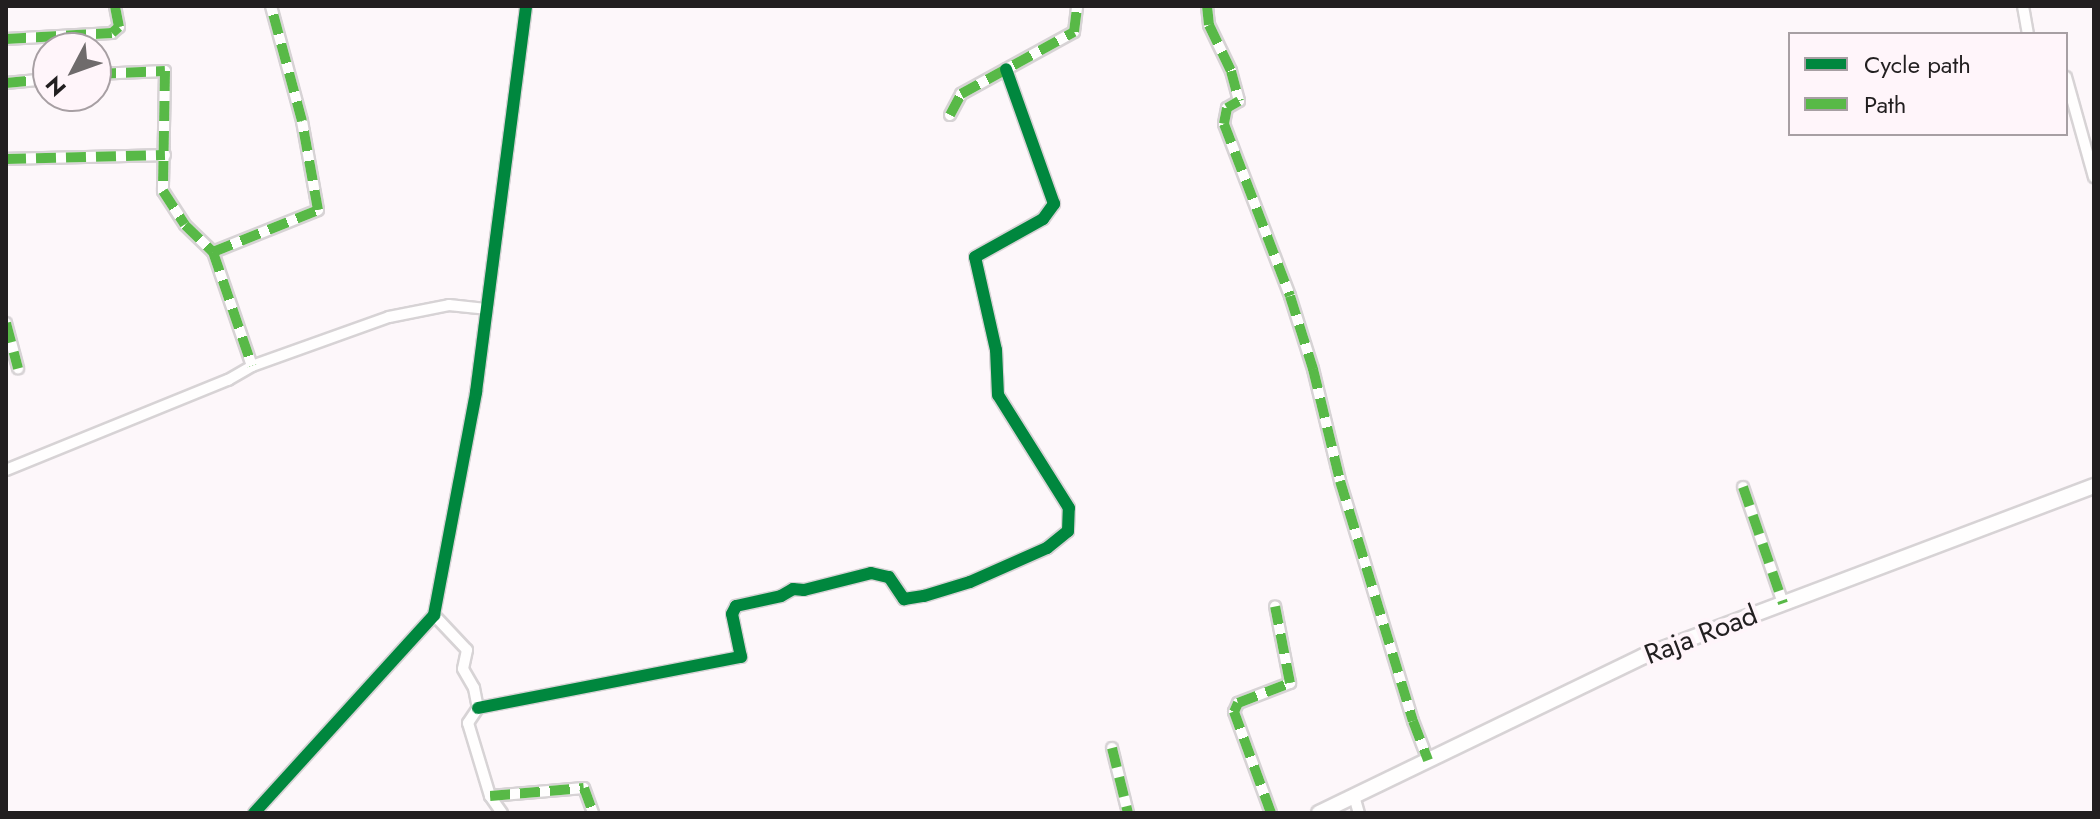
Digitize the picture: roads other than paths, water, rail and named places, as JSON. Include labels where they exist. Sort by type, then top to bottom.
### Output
[{"type":"street","points":[[6,39],[112,33],[119,27],[115,6]]},
{"type":"street","points":[[213,252],[318,210],[302,121],[271,6]]},
{"type":"street","points":[[254,813],[434,615],[476,392],[526,6]]},
{"type":"street","points":[[950,115],[961,94],[1074,32],[1077,6]]},
{"type":"street","points":[[1207,6],[1209,25],[1231,71],[1239,101],[1227,108],[1224,124],[1309,354],[1340,481],[1413,721],[1428,760]]},
{"type":"street","points":[[2023,6],[2028,32]]},
{"type":"street","points":[[478,708],[741,657],[732,614],[736,606],[781,596],[793,589],[804,590],[871,573],[889,577],[904,599],[924,596],[970,582],[1047,548],[1068,531],[1069,508],[998,395],[996,350],[975,257],[1043,219],[1054,204],[1006,69]]},
{"type":"street","points":[[112,73],[165,71],[163,191],[168,203],[213,252],[252,366]]},
{"type":"street","points":[[6,83],[32,81]]},
{"type":"street","points":[[2068,84],[2094,177]]},
{"type":"street","points":[[6,159],[165,155]]},
{"type":"street","points":[[6,470],[228,380],[252,366],[389,317],[449,305],[486,309]]},
{"type":"street","points":[[6,323],[18,368]]},
{"type":"street","name":"Raja Road","points":[[1319,813],[1644,656],[2094,486]]},
{"type":"street","points":[[1743,487],[1783,603]]},
{"type":"street","points":[[1271,813],[1234,712],[1238,703],[1290,683],[1275,606]]},
{"type":"street","points":[[434,615],[467,650],[463,669],[474,688],[478,708],[468,723],[490,796],[502,813]]},
{"type":"street","points":[[1112,748],[1128,813]]},
{"type":"street","points":[[490,796],[584,788],[593,813]]},
{"type":"street","points":[[1354,796],[1359,813]]}]
